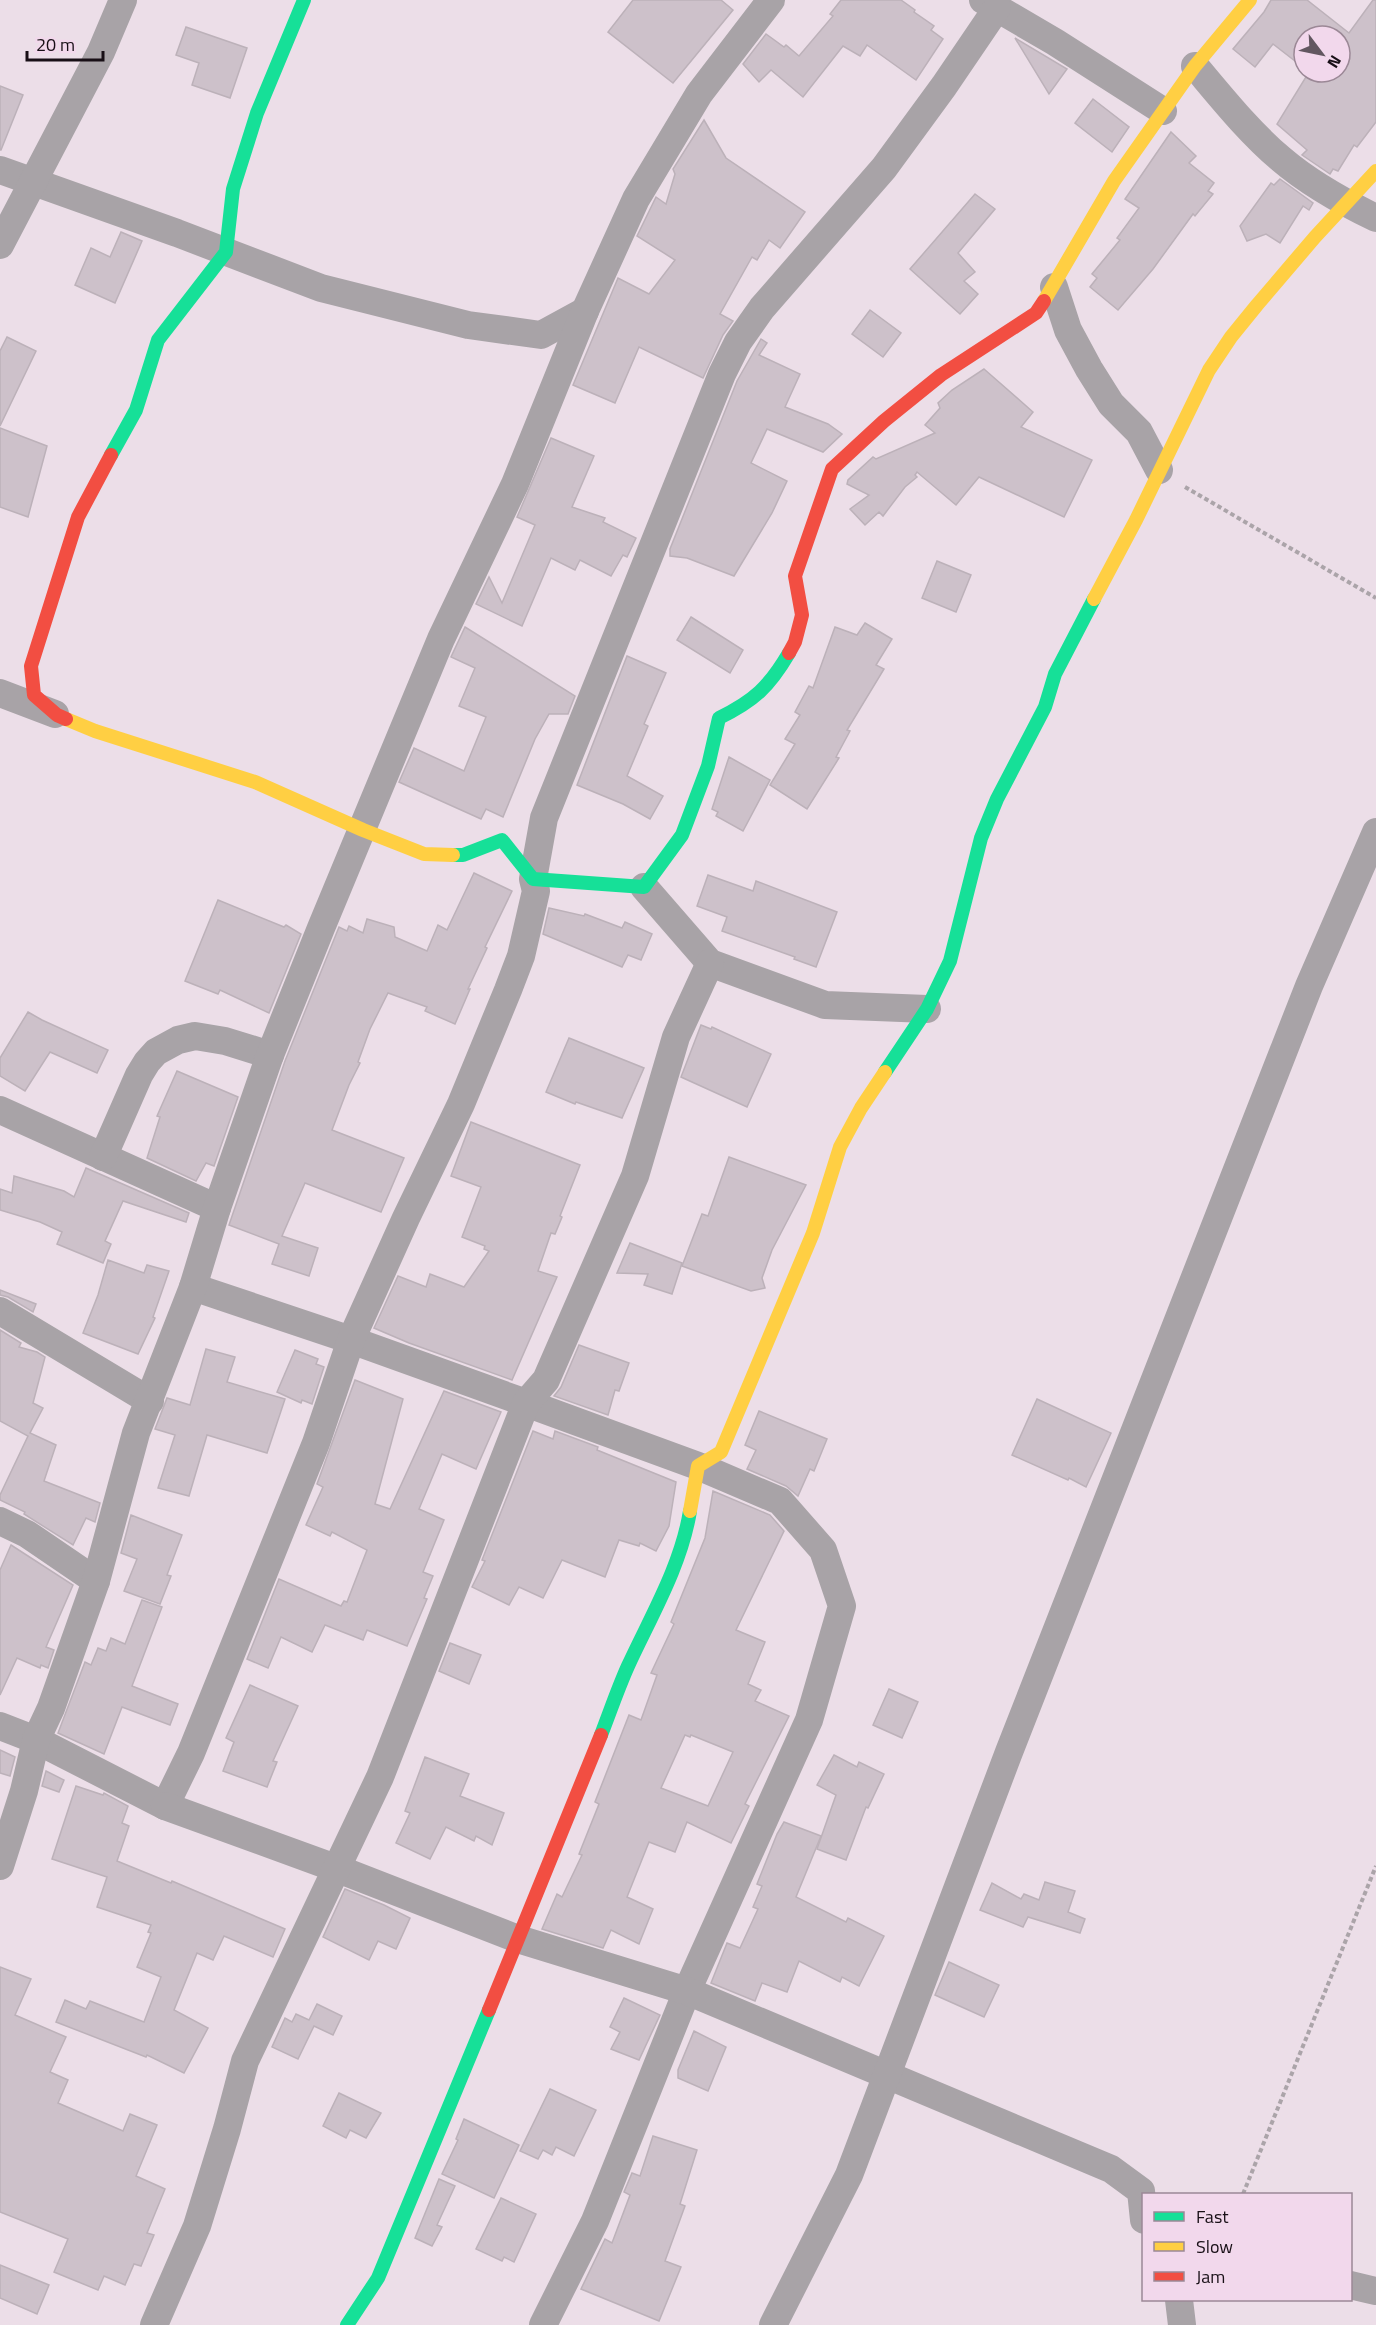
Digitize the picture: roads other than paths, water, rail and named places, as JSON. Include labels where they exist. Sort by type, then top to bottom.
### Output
[{"type":"street","points":[[0,245],[100,52],[123,0]]},
{"type":"street","points":[[57,715],[34,695],[31,666],[78,517],[136,410],[158,340],[226,252],[232,189],[257,113],[304,0]]},
{"type":"street","points":[[0,1866],[24,1791],[36,1740],[51,1708],[96,1581],[136,1433],[193,1287],[217,1208],[270,1055],[441,639],[515,484],[585,311],[636,199],[699,94],[771,0]]},
{"type":"street","points":[[644,887],[682,835],[708,766],[719,718],[744,706],[773,680],[795,642],[802,615],[795,576],[832,469],[884,421],[941,375],[1036,313],[1054,287],[1114,182],[1195,66],[1250,0]]},
{"type":"street","points":[[165,1806],[191,1753],[316,1443],[351,1340],[461,1104],[508,990],[521,956],[533,907],[536,891],[533,879],[544,818],[722,374],[738,342],[762,308],[884,168],[944,86],[990,4],[1064,47],[1163,111]]},
{"type":"street","points":[[1195,66],[1255,135],[1281,160],[1347,203],[1376,218]]},
{"type":"street","points":[[0,170],[321,288],[468,325],[541,335],[585,311]]},
{"type":"street","points":[[347,2325],[378,2278],[628,1666],[653,1617],[687,1531],[698,1466],[721,1452],[813,1233],[840,1147],[861,1108],[927,1009],[950,961],[981,838],[997,799],[1045,707],[1055,674],[1108,574],[1209,370],[1231,337],[1315,237],[1376,171]]},
{"type":"street","points":[[1054,287],[1068,330],[1089,369],[1111,404],[1139,432],[1159,470]]},
{"type":"street","points":[[0,693],[145,748],[255,782],[363,830],[424,854],[463,855],[502,840],[533,879],[644,887],[710,963],[825,1005],[927,1009]]},
{"type":"street","points":[[773,2325],[849,2175],[885,2074],[1309,986],[1376,832]]},
{"type":"street","points":[[153,2325],[197,2226],[245,2061],[380,1777],[526,1403],[546,1380],[635,1176],[676,1037],[710,963]]},
{"type":"street","points":[[103,1157],[139,1075],[156,1052],[178,1041],[195,1036],[225,1041],[270,1055]]},
{"type":"street","points":[[0,1110],[217,1208]]},
{"type":"street","points":[[193,1287],[351,1340],[526,1403],[698,1466],[780,1501],[823,1550],[842,1606],[809,1720],[687,1991],[595,2221],[543,2325]]},
{"type":"street","points":[[0,1311],[150,1401]]},
{"type":"street","points":[[0,1521],[27,1534],[96,1581]]},
{"type":"street","points":[[0,1726],[36,1740],[165,1806],[338,1869],[518,1939],[687,1991],[1111,2169],[1144,2193]]},
{"type":"street","points":[[1352,2285],[1376,2291]]},
{"type":"street","points":[[1179,2301],[1182,2325]]}]
